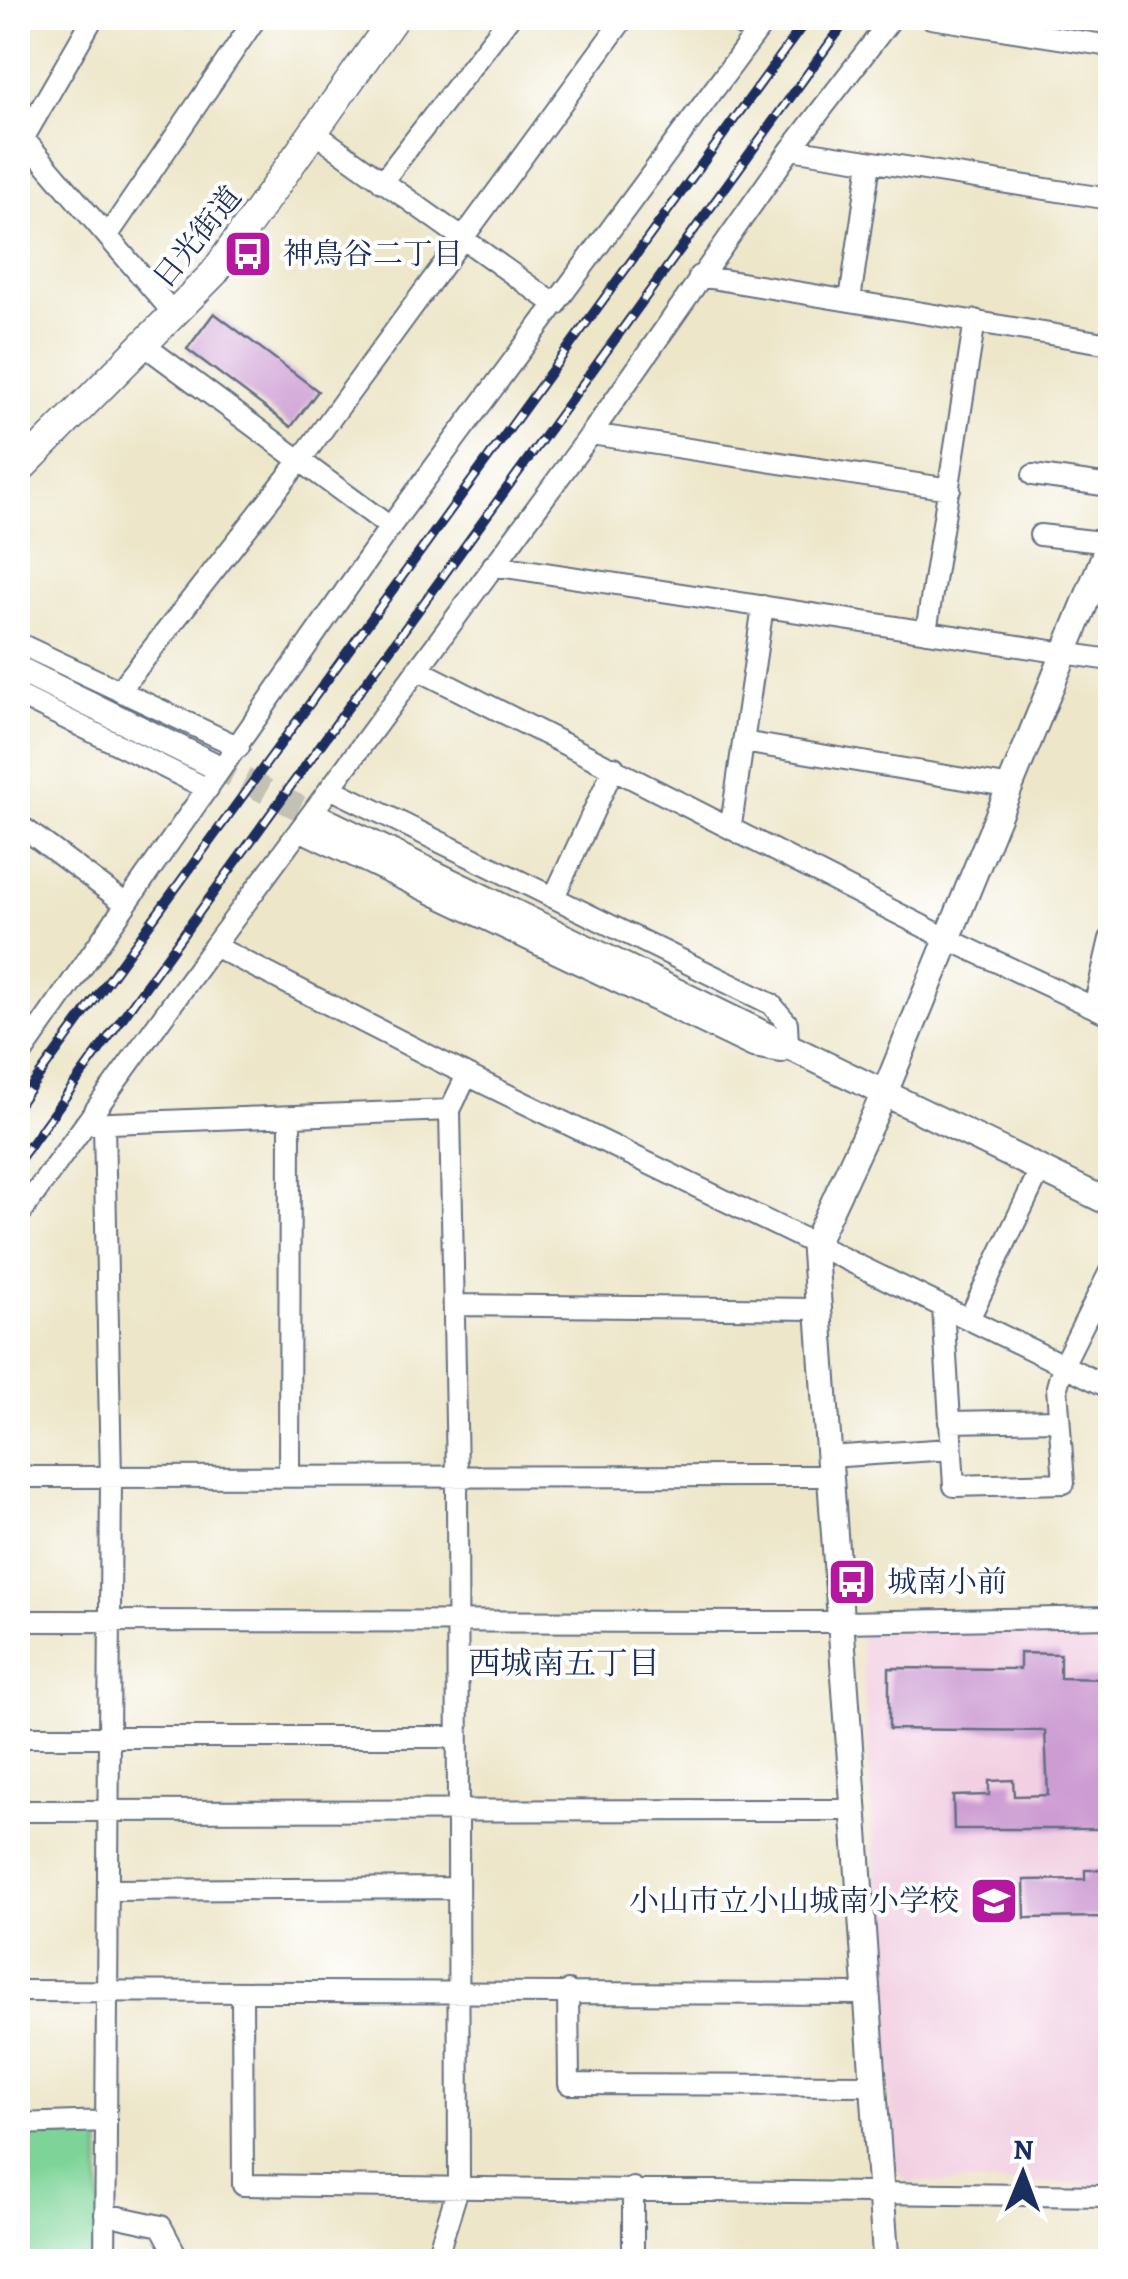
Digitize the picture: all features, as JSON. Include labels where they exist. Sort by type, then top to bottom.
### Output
[{"type":"main road","name":"日光街道","points":[[18,471],[175,315],[246,233],[394,18]]},
{"type":"street","points":[[94,18],[20,139],[175,315]]},
{"type":"street","points":[[108,236],[256,18]]},
{"type":"street","points":[[382,182],[509,18]]},
{"type":"street","points":[[120,690],[299,462],[624,18]]},
{"type":"street","points":[[18,1059],[210,777],[239,748],[390,527],[761,26],[731,18]]},
{"type":"street","points":[[18,1218],[94,1123],[214,946],[312,825],[332,788],[591,434],[699,276],[892,18]]},
{"type":"street","points":[[930,18],[1110,46]]},
{"type":"street","points":[[315,134],[556,305]]},
{"type":"street","points":[[791,149],[1110,199]]},
{"type":"street","points":[[850,300],[870,162]]},
{"type":"street","points":[[699,276],[1110,344]]},
{"type":"street","points":[[926,632],[976,320]]},
{"type":"street","points":[[144,345],[390,527]]},
{"type":"street","points":[[591,434],[950,489]]},
{"type":"street","points":[[1034,475],[1110,486]]},
{"type":"street","points":[[886,2262],[814,1244],[884,1092],[1110,542],[1040,535]]},
{"type":"street","points":[[493,565],[1110,660]]},
{"type":"street","points":[[730,825],[762,606]]},
{"type":"street","points":[[18,644],[239,748]]},
{"type":"street","points":[[417,669],[948,939],[1102,1011],[1110,939]]},
{"type":"street","points":[[18,670],[210,777]]},
{"type":"street","points":[[18,695],[210,777]]},
{"type":"street","points":[[744,742],[1012,787]]},
{"type":"street","points":[[554,897],[614,767]]},
{"type":"street","points":[[332,788],[771,1004],[787,1024],[788,1045]]},
{"type":"street","points":[[18,824],[126,904]]},
{"type":"street","points":[[312,825],[788,1045],[1110,1204]]},
{"type":"street","points":[[214,946],[467,1075],[1110,1388]]},
{"type":"street","points":[[435,2262],[459,2184],[456,1305],[450,1110],[467,1075]]},
{"type":"street","points":[[94,1123],[290,1119],[450,1110]]},
{"type":"street","points":[[289,1476],[290,1119]]},
{"type":"street","points":[[94,1123],[111,1479],[105,2262]]},
{"type":"street","points":[[969,1319],[1040,1170]]},
{"type":"street","points":[[943,1307],[954,1486],[1064,1484],[1057,1387],[1063,1365],[1110,1272]]},
{"type":"street","points":[[456,1305],[816,1309]]},
{"type":"street","points":[[949,1422],[1059,1420]]},
{"type":"street","points":[[18,1477],[457,1476],[829,1466],[950,1449]]},
{"type":"street","points":[[18,1622],[456,1624],[1110,1618]]},
{"type":"street","points":[[18,1737],[455,1737]]},
{"type":"street","points":[[18,1810],[853,1810]]},
{"type":"street","points":[[108,1890],[455,1888]]},
{"type":"street","points":[[18,1991],[867,1994]]},
{"type":"street","points":[[568,1991],[568,2084],[874,2085]]},
{"type":"street","points":[[242,1992],[243,2185],[459,2184],[1110,2196]]},
{"type":"street","points":[[18,2124],[106,2121]]},
{"type":"street","points":[[633,2188],[633,2262]]},
{"type":"street","points":[[106,2214],[160,2226],[180,2262]]},
{"type":"shaded area","name":"小山市立小山城南小学校","points":[[1110,1624],[1110,2185],[908,2182],[895,2170],[860,1632]]},
{"type":"green space","points":[[100,2126],[100,2261],[18,2261],[18,2129]]},
{"type":"building","points":[[214,313],[318,391],[291,427],[187,349]]},
{"type":"building","points":[[1020,1653],[1060,1654],[1060,1678],[1110,1679],[1110,1732],[1103,1732],[1110,1829],[954,1829],[953,1796],[989,1795],[989,1781],[1013,1780],[1014,1796],[1048,1795],[1045,1731],[889,1729],[889,1668],[1020,1669]]},
{"type":"building","points":[[1085,1870],[1110,1870],[1110,1917],[1025,1918],[1024,1880],[1085,1879]]},
{"type":"tunnel","points":[[211,764],[322,819]]},
{"type":"railway","points":[[18,1105],[808,18]]},
{"type":"railway","points":[[18,1162],[848,18]]},
{"type":"place","name":"神鳥谷二丁目","points":[[248,254]]},
{"type":"place","name":"城南小前","points":[[852,1582]]},
{"type":"place","name":"小山市立小山城南小学校","points":[[994,1901]]},
{"type":"district","name":"西城南五丁目","points":[[564,1663]]}]
